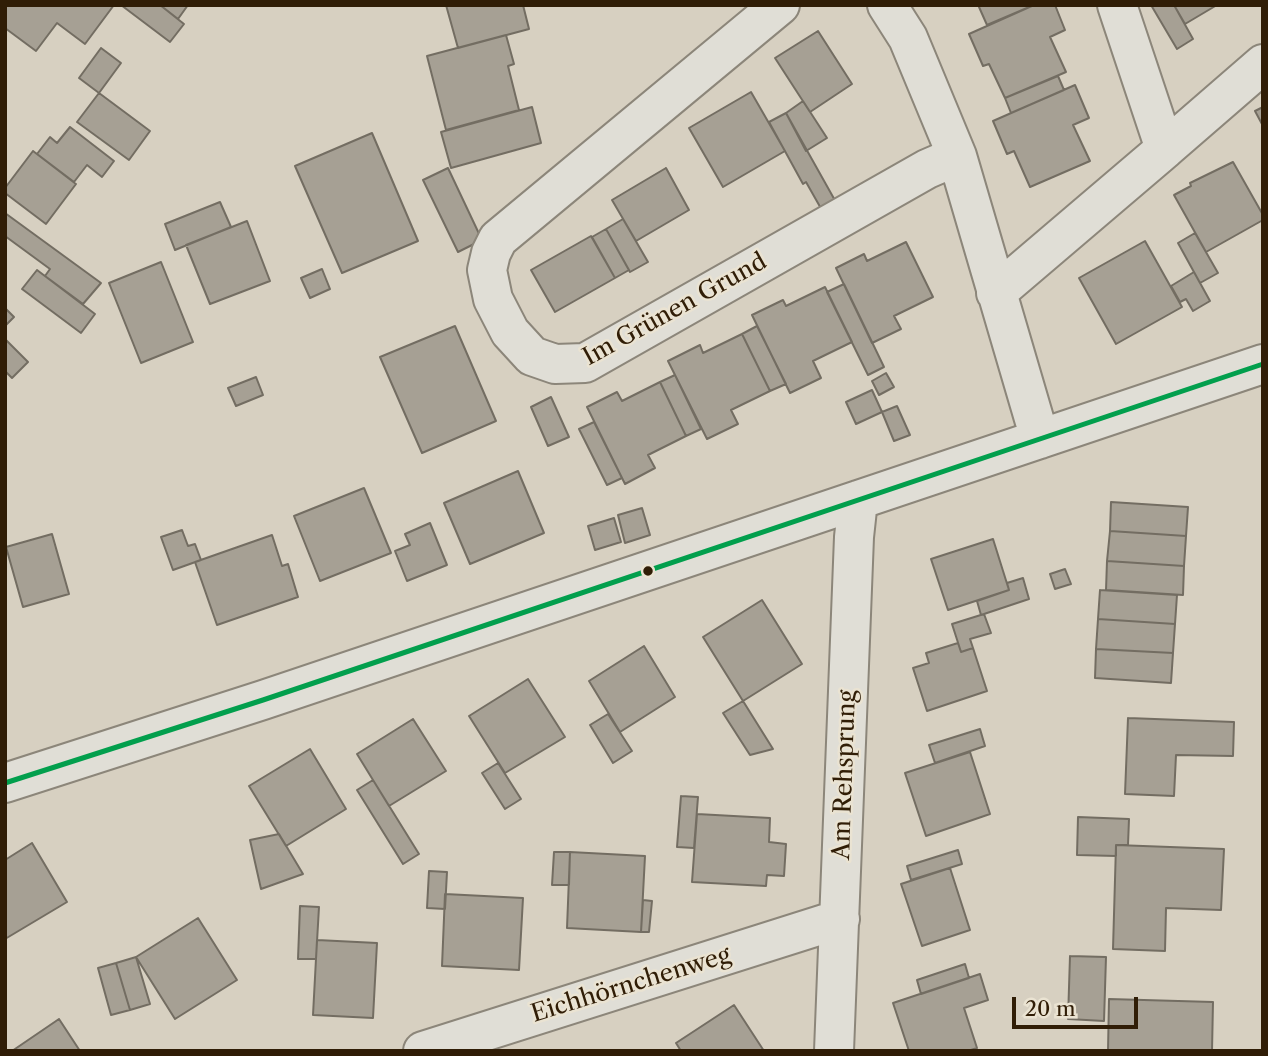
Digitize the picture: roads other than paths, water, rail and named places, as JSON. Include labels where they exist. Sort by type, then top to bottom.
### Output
[{"type":"street","name":"Im Grünen Grund","points":[[780,5],[498,239],[487,270],[493,299],[510,332],[532,356],[555,363],[585,363],[928,169],[957,156]]},
{"type":"street","points":[[887,5],[908,38],[957,156],[1040,439]]},
{"type":"street","points":[[1117,5],[1165,149]]},
{"type":"street","points":[[996,293],[1263,64]]},
{"type":"street","points":[[5,783],[263,700],[1263,364]]},
{"type":"street","name":"Am Rehsprung","points":[[834,1051],[858,500]]},
{"type":"street","name":"Eichhörnchenweg","points":[[423,1051],[840,919]]}]
